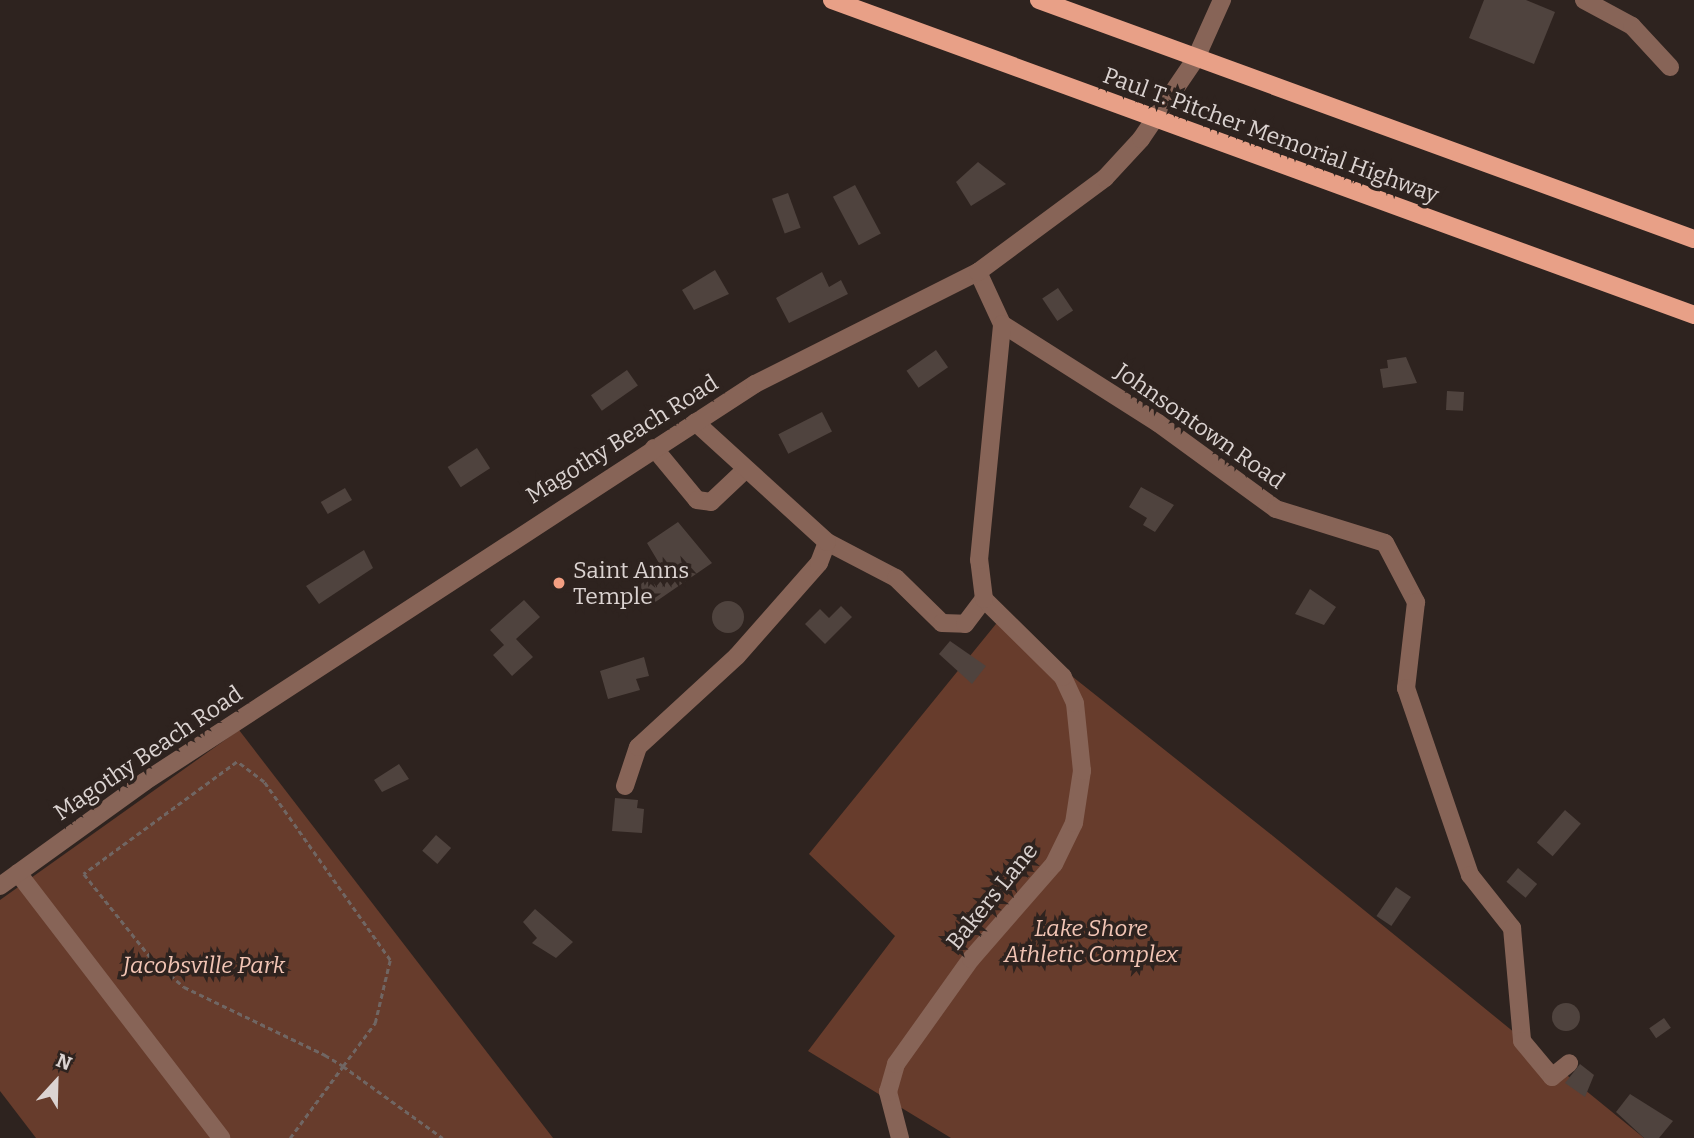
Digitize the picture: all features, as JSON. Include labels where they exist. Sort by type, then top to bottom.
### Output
[{"type":"main road","name":"Paul T. Pitcher Memorial Highway","points":[[832,0],[1694,314]]},
{"type":"main road","name":"Paul T. Pitcher Memorial Highway","points":[[1039,0],[1694,239]]},
{"type":"street","points":[[1584,0],[1632,26],[1670,67]]},
{"type":"street","name":"Magothy Beach Road","points":[[0,886],[144,782],[755,384],[978,272],[1105,178],[1157,119],[1196,58],[1218,1]]},
{"type":"street","points":[[695,422],[827,542],[896,578],[942,623],[965,624],[984,599],[979,560],[1002,324],[978,272]]},
{"type":"street","name":"Johnsontown Road","points":[[1002,324],[1158,424],[1276,509],[1385,543],[1416,602],[1406,688],[1470,875],[1512,928],[1522,1041],[1552,1077],[1569,1063]]},
{"type":"street","points":[[654,448],[697,500],[711,502],[745,470]]},
{"type":"street","points":[[625,786],[638,747],[737,656],[819,563],[827,542]]},
{"type":"street","name":"Bakers Lane","points":[[900,1138],[888,1092],[896,1064],[971,959],[1054,864],[1074,823],[1082,771],[1075,703],[1063,677],[984,599]]},
{"type":"street","points":[[18,873],[221,1138]]},
{"type":"path","points":[[289,1138],[343,1066],[375,1023],[390,960],[264,782],[237,762],[84,874],[151,958],[184,987],[343,1066],[443,1138]]},
{"type":"green space","name":"Lake Shore Athletic Complex","points":[[1000,619],[1273,836],[1644,1138],[951,1138],[808,1051],[895,936],[809,854]]},
{"type":"green space","name":"Jacobsville Park","points":[[239,730],[553,1138],[36,1138],[0,1091],[0,900]]},
{"type":"building","points":[[1484,0],[1526,0],[1555,12],[1534,64],[1469,38]]},
{"type":"building","points":[[978,162],[1006,184],[971,206],[956,182]]},
{"type":"building","points":[[855,185],[881,234],[859,245],[833,197]]},
{"type":"building","points":[[788,193],[801,228],[785,234],[772,199]]},
{"type":"building","points":[[715,270],[729,294],[694,310],[682,290]]},
{"type":"building","points":[[822,272],[829,287],[841,280],[848,294],[789,323],[776,298]]},
{"type":"building","points":[[1058,288],[1073,310],[1057,321],[1042,299]]},
{"type":"building","points":[[936,350],[948,367],[919,388],[907,371]]},
{"type":"building","points":[[1406,357],[1417,383],[1383,388],[1380,369],[1388,368],[1387,360]]},
{"type":"building","points":[[627,370],[638,386],[602,411],[591,395]]},
{"type":"building","points":[[1447,391],[1464,392],[1463,411],[1446,410]]},
{"type":"building","points":[[822,412],[832,432],[788,454],[778,434]]},
{"type":"building","points":[[477,448],[490,468],[461,487],[448,467]]},
{"type":"building","points":[[1141,487],[1174,505],[1155,532],[1143,525],[1147,518],[1129,507]]},
{"type":"building","points":[[345,488],[352,500],[328,514],[321,502]]},
{"type":"building","points":[[678,522],[712,563],[651,605],[637,587],[662,568],[647,543]]},
{"type":"building","points":[[364,550],[373,568],[319,604],[306,586]]},
{"type":"building","points":[[1310,589],[1336,607],[1324,625],[1295,614]]},
{"type":"building","points":[[524,600],[540,617],[516,639],[533,657],[512,676],[493,655],[504,645],[490,630]]},
{"type":"building","points":[[728,601],[739,606],[744,617],[739,628],[728,633],[717,628],[712,617],[717,606]]},
{"type":"building","points":[[841,606],[852,617],[825,644],[805,624],[820,609],[829,618]]},
{"type":"building","points":[[950,641],[986,666],[972,684],[939,654]]},
{"type":"building","points":[[644,657],[649,676],[636,679],[640,690],[608,699],[600,671]]},
{"type":"building","points":[[399,764],[409,779],[382,792],[374,780]]},
{"type":"building","points":[[615,798],[638,800],[637,808],[644,809],[642,833],[612,831]]},
{"type":"building","points":[[1565,810],[1581,824],[1553,856],[1537,842]]},
{"type":"building","points":[[436,835],[451,848],[437,864],[422,851]]},
{"type":"building","points":[[1518,868],[1537,884],[1526,898],[1506,882]]},
{"type":"building","points":[[1396,887],[1411,897],[1391,926],[1376,916]]},
{"type":"building","points":[[535,909],[573,942],[556,958],[532,943],[537,938],[523,922]]},
{"type":"building","points":[[1566,1003],[1576,1007],[1580,1017],[1576,1027],[1566,1031],[1556,1027],[1552,1017],[1556,1007]]},
{"type":"building","points":[[1664,1018],[1671,1028],[1656,1038],[1649,1028]]},
{"type":"building","points":[[1580,1064],[1594,1075],[1585,1097],[1565,1083]]},
{"type":"building","points":[[1630,1094],[1673,1121],[1659,1138],[1644,1138],[1616,1112]]},
{"type":"place","name":"Saint Anns Temple","points":[[559,583]]}]
